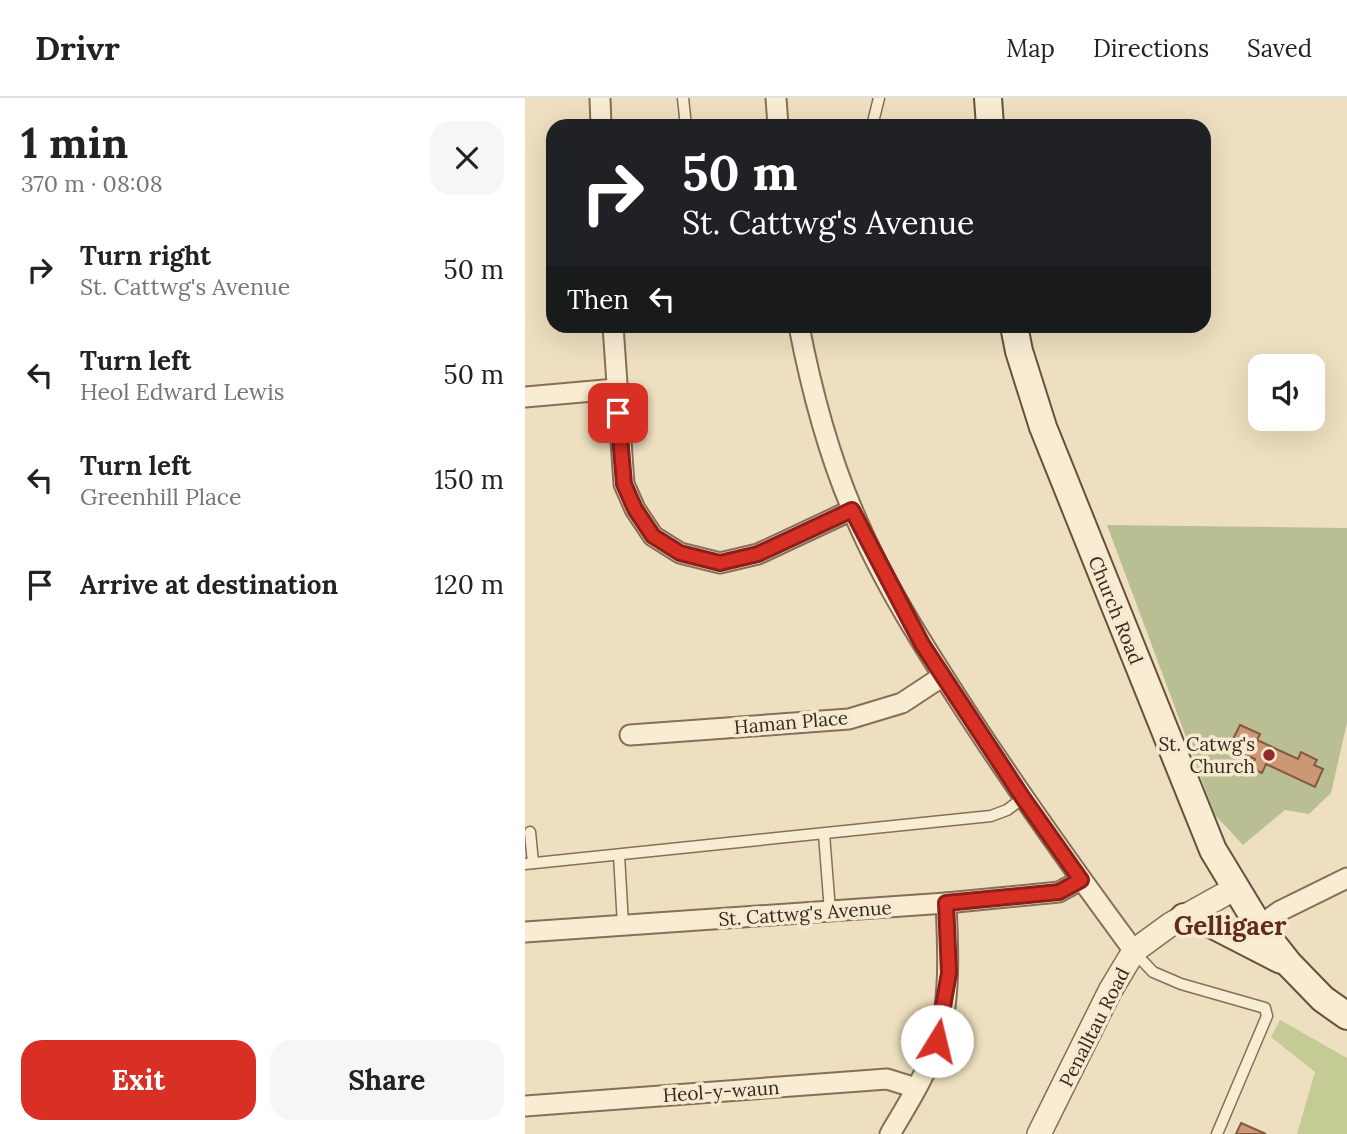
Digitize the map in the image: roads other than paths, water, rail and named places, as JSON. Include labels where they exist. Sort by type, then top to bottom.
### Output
[{"type":"main road","points":[[988,98],[990,119]]},
{"type":"main road","name":"Church Road","points":[[1015,333],[1043,427],[1213,850],[1234,889],[1289,964]]},
{"type":"main road","points":[[1184,917],[1205,921],[1289,964],[1323,999],[1347,1016]]},
{"type":"street","points":[[600,98],[601,119]]},
{"type":"street","points":[[776,98],[778,119]]},
{"type":"street","points":[[613,333],[624,484],[635,509],[653,536],[680,553],[720,563],[758,554],[852,510]]},
{"type":"street","points":[[800,333],[808,376],[829,450],[852,510],[885,579],[943,676],[1023,798],[1134,951]]},
{"type":"street","points":[[525,397],[616,389]]},
{"type":"street","name":"Haman Place","points":[[630,735],[849,719],[902,703],[943,676]]},
{"type":"street","points":[[1259,926],[1280,911],[1347,878]]},
{"type":"street","name":"St. Cattwg's Avenue","points":[[525,932],[946,903],[1059,892],[1081,880]]},
{"type":"street","name":"Penalltau Road","points":[[1039,1134],[1110,991],[1134,951],[1184,917],[1234,889]]},
{"type":"street","points":[[890,1134],[916,1088],[937,1041],[949,973],[946,903]]},
{"type":"street","name":"Heol-y-waun","points":[[525,1106],[887,1079],[916,1088]]},
{"type":"lane","points":[[684,98],[686,119]]},
{"type":"lane","points":[[874,119],[879,98]]},
{"type":"lane","points":[[530,832],[529,863],[991,816],[1007,810],[1023,798]]},
{"type":"lane","points":[[824,834],[830,911]]},
{"type":"lane","points":[[619,855],[623,925]]},
{"type":"lane","points":[[1134,951],[1153,972],[1181,984],[1265,1008],[1268,1016],[1217,1134]]},
{"type":"place","name":"St. Catwg's Church","points":[[1269,755]]},
{"type":"district","name":"Gelligaer","points":[[1230,926]]}]
